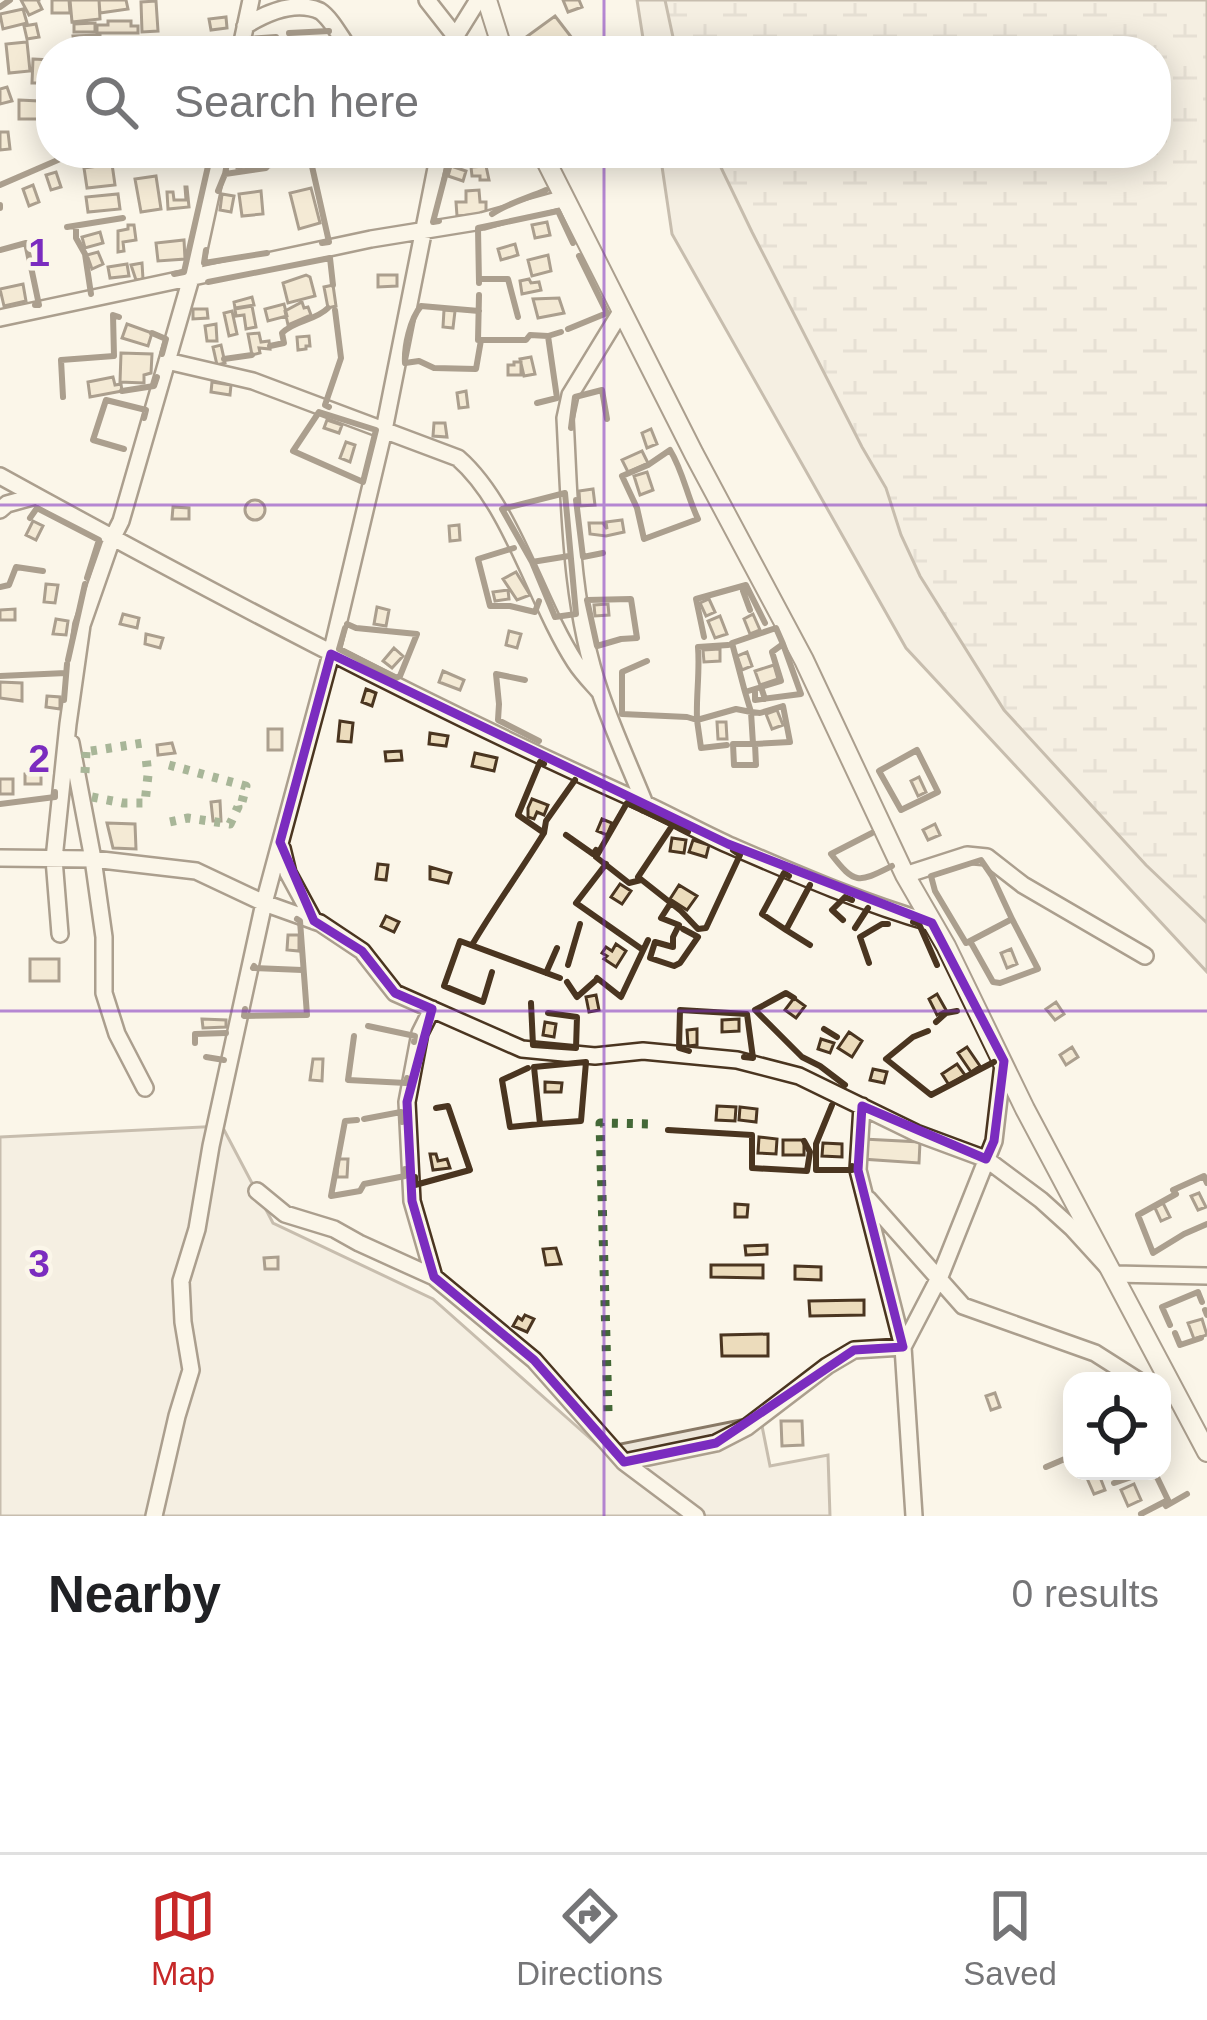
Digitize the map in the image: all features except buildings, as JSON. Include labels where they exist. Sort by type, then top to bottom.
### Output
[{"type":"main road","points":[[483,0],[497,36]]},
{"type":"main road","points":[[550,168],[804,660],[904,875],[1207,1452]]},
{"type":"street","points":[[243,36],[251,0]]},
{"type":"street","points":[[427,0],[449,36]]},
{"type":"street","points":[[459,36],[483,0]]},
{"type":"street","points":[[245,26],[270,11],[297,4],[322,11],[340,36]]},
{"type":"street","points":[[59,934],[54,860],[82,625],[121,521],[191,278],[217,168]]},
{"type":"street","points":[[154,1516],[191,1370],[181,1281],[197,1229],[264,903],[331,654],[384,430],[436,168]]},
{"type":"street","points":[[0,318],[371,238],[482,221],[566,198]]},
{"type":"street","points":[[622,310],[570,394],[565,418],[574,578],[599,691],[645,804]]},
{"type":"street","points":[[167,361],[253,381],[458,458],[498,512],[575,663],[599,691]]},
{"type":"street","points":[[0,475],[331,654],[533,754],[728,844],[877,907],[932,923]]},
{"type":"street","points":[[0,510],[8,503],[36,496]]},
{"type":"street","points":[[68,724],[104,937],[104,993],[117,1034],[145,1088]]},
{"type":"street","points":[[280,842],[288,873],[314,921]]},
{"type":"street","points":[[904,875],[967,855],[987,856],[1023,885],[1145,956]]},
{"type":"street","points":[[0,858],[93,859],[196,871],[314,921],[362,952],[395,993],[522,1049],[737,1060],[799,1076],[916,1133],[986,1159],[1041,1200],[1114,1274],[1207,1276]]},
{"type":"street","points":[[432,1009],[420,1033],[407,1102],[412,1201],[434,1277]]},
{"type":"street","points":[[902,1347],[938,1280],[994,1141],[1004,1060]]},
{"type":"street","points":[[862,1106],[858,1170],[902,1347],[914,1516]]},
{"type":"street","points":[[256,1191],[285,1214],[334,1228],[434,1277],[534,1360],[624,1462],[696,1516]]},
{"type":"street","points":[[866,1196],[963,1306],[1096,1353],[1125,1372]]},
{"type":"street","points":[[624,1462],[716,1443],[747,1427],[854,1350],[902,1347]]},
{"type":"street","points":[[1171,1402],[1186,1413]]},
{"type":"highlighted area","points":[[331,654],[728,844],[932,923],[1004,1061],[994,1141],[986,1159],[862,1106],[858,1170],[903,1347],[854,1350],[716,1443],[624,1462],[534,1360],[434,1277],[412,1201],[407,1102],[432,1009],[395,993],[362,951],[314,921],[280,842]]},
{"type":"green space","points":[[637,0],[1207,0],[1207,972],[906,648],[672,234],[662,168],[1171,168],[1171,36],[643,36]]},
{"type":"green space","points":[[665,0],[1207,0],[1207,923],[1146,865],[1004,710],[920,576],[886,488],[721,168],[1171,168],[1171,36],[673,36]]},
{"type":"green space","points":[[222,1126],[273,1223],[433,1299],[601,1448],[760,1416],[770,1466],[828,1455],[830,1516],[0,1516],[0,1137]]},
{"type":"hedge","points":[[91,751],[143,743]]},
{"type":"hedge","points":[[85,773],[86,752]]},
{"type":"hedge","points":[[92,797],[145,803],[146,757]]},
{"type":"hedge","points":[[169,765],[246,786],[230,824],[188,818],[169,822]]},
{"type":"hedge","points":[[608,1411],[600,1123],[654,1124]]},
{"type":"wall","points":[[0,7],[10,0]]},
{"type":"wall","points":[[289,33],[329,31]]},
{"type":"wall","points":[[0,185],[39,168]]},
{"type":"wall","points":[[174,274],[184,272],[208,168]]},
{"type":"wall","points":[[226,168],[225,174],[266,168]]},
{"type":"wall","points":[[312,168],[329,242],[322,243]]},
{"type":"wall","points":[[439,221],[433,222],[447,168]]},
{"type":"wall","points":[[218,191],[225,174]]},
{"type":"wall","points":[[492,214],[546,190]]},
{"type":"wall","points":[[479,283],[478,228],[558,211],[573,243]]},
{"type":"wall","points":[[67,227],[123,218]]},
{"type":"wall","points":[[76,226],[91,294]]},
{"type":"wall","points":[[0,250],[26,243],[39,305],[35,305]]},
{"type":"wall","points":[[206,250],[204,263],[267,253]]},
{"type":"wall","points":[[568,329],[607,313],[579,256]]},
{"type":"wall","points":[[208,282],[330,258],[333,285]]},
{"type":"wall","points":[[479,279],[508,279],[518,317]]},
{"type":"wall","points":[[479,295],[478,340],[548,336]]},
{"type":"wall","points":[[479,311],[421,306],[409,333],[405,363],[476,369],[481,340]]},
{"type":"wall","points":[[270,346],[284,343],[282,333],[287,329],[328,308]]},
{"type":"wall","points":[[329,407],[325,405],[341,358],[335,310]]},
{"type":"wall","points":[[63,397],[61,360],[114,356],[113,315],[119,317]]},
{"type":"wall","points":[[537,403],[557,398],[548,336],[561,332]]},
{"type":"wall","points":[[152,333],[166,339],[162,354]]},
{"type":"wall","points":[[224,359],[252,355]]},
{"type":"wall","points":[[122,391],[154,386],[157,377]]},
{"type":"wall","points":[[571,428],[575,397],[602,390],[607,419]]},
{"type":"wall","points":[[124,449],[93,440],[106,400],[146,410],[144,418]]},
{"type":"wall","points":[[319,412],[376,430],[363,482],[293,451],[319,412]]},
{"type":"wall","points":[[670,450],[698,519],[644,539],[637,508],[622,476],[670,450]]},
{"type":"wall","points":[[565,493],[576,614],[555,617],[502,509],[565,493]]},
{"type":"wall","points":[[576,500],[583,557],[603,553]]},
{"type":"wall","points":[[30,518],[37,508],[99,540],[87,578]]},
{"type":"wall","points":[[514,548],[478,559],[490,606],[535,612],[539,601]]},
{"type":"wall","points":[[532,562],[569,556]]},
{"type":"wall","points":[[0,587],[9,585],[16,567],[43,571]]},
{"type":"wall","points":[[68,660],[85,584]]},
{"type":"wall","points":[[704,637],[696,599],[746,585],[765,623]]},
{"type":"wall","points":[[743,591],[750,610]]},
{"type":"wall","points":[[631,599],[637,638],[597,646],[587,600],[631,599]]},
{"type":"wall","points":[[345,628],[339,649],[400,676],[417,634],[347,624]]},
{"type":"wall","points":[[745,692],[732,643],[776,628],[783,644]]},
{"type":"wall","points":[[755,689],[755,700],[801,694],[783,644],[772,652],[781,681],[761,687],[765,699]]},
{"type":"wall","points":[[647,661],[622,672],[622,714],[697,720],[698,647],[728,645]]},
{"type":"wall","points":[[64,700],[67,664]]},
{"type":"wall","points":[[0,676],[66,673]]},
{"type":"wall","points":[[525,680],[496,674],[498,720],[539,741]]},
{"type":"wall","points":[[755,744],[790,742],[783,706],[751,712],[745,692],[758,688]]},
{"type":"wall","points":[[727,745],[701,748],[697,720],[736,709],[751,712],[753,744]]},
{"type":"wall","points":[[733,744],[755,744],[756,765],[734,765],[733,744]]},
{"type":"wall","points":[[917,750],[938,792],[901,810],[879,771],[917,750]]},
{"type":"wall","points":[[544,764],[540,762],[518,815],[544,833],[546,821],[575,780]]},
{"type":"wall","points":[[0,804],[55,797],[55,792]]},
{"type":"wall","points":[[641,880],[629,883],[596,857],[627,803],[688,832]]},
{"type":"wall","points":[[672,826],[638,877],[698,929],[706,928],[740,855],[733,850]]},
{"type":"wall","points":[[472,945],[544,833]]},
{"type":"wall","points":[[872,833],[831,854],[858,878],[892,866]]},
{"type":"wall","points":[[566,835],[593,854],[596,850]]},
{"type":"wall","points":[[970,941],[993,982],[1038,969],[1012,919],[966,943],[931,876],[981,860],[1012,919]]},
{"type":"wall","points":[[606,864],[576,903],[643,950]]},
{"type":"wall","points":[[789,876],[784,873],[762,914],[786,930],[810,885]]},
{"type":"wall","points":[[843,920],[832,910],[845,897],[852,900]]},
{"type":"wall","points":[[670,904],[661,918],[679,925],[673,947],[655,942],[650,958],[674,966],[680,963],[698,937],[683,929]]},
{"type":"wall","points":[[855,928],[868,908]]},
{"type":"wall","points":[[245,1009],[244,1016],[307,1015],[297,919]]},
{"type":"wall","points":[[913,922],[919,924],[937,965]]},
{"type":"wall","points":[[568,965],[580,924]]},
{"type":"wall","points":[[869,963],[860,937],[888,924]]},
{"type":"wall","points":[[786,930],[810,945]]},
{"type":"wall","points":[[597,978],[621,997],[648,940]]},
{"type":"wall","points":[[492,972],[483,1002],[444,986],[460,941],[560,978]]},
{"type":"wall","points":[[546,973],[557,948]]},
{"type":"wall","points":[[254,966],[302,970]]},
{"type":"wall","points":[[567,982],[577,997],[595,981]]},
{"type":"wall","points":[[794,998],[786,993],[755,1010],[802,1057],[845,1085]]},
{"type":"wall","points":[[531,1003],[533,1045],[576,1048],[577,1017],[548,1013]]},
{"type":"wall","points":[[689,1051],[679,1048],[680,1010],[747,1014],[753,1058],[744,1057]]},
{"type":"wall","points":[[936,1022],[957,1011]]},
{"type":"wall","points":[[368,1026],[415,1036],[414,1042]]},
{"type":"wall","points":[[824,1029],[837,1037]]},
{"type":"wall","points":[[928,1031],[886,1059],[931,1095],[994,1062]]},
{"type":"wall","points":[[195,1043],[195,1034],[226,1033]]},
{"type":"wall","points":[[354,1036],[348,1080],[406,1083],[407,1078]]},
{"type":"wall","points":[[206,1057],[224,1060]]},
{"type":"wall","points":[[586,1062],[581,1121],[540,1124],[534,1067],[586,1062]]},
{"type":"wall","points":[[528,1068],[502,1080],[510,1127],[540,1124]]},
{"type":"wall","points":[[832,1105],[816,1144],[816,1170],[852,1170],[852,1166]]},
{"type":"wall","points":[[415,1177],[415,1185],[470,1170],[448,1106],[436,1108]]},
{"type":"wall","points":[[364,1119],[401,1112],[402,1122]]},
{"type":"wall","points":[[357,1120],[345,1121],[331,1196],[405,1176],[405,1169]]},
{"type":"wall","points":[[668,1130],[752,1135],[752,1168],[807,1171],[810,1152],[804,1141]]},
{"type":"wall","points":[[1207,1183],[1204,1176],[1173,1190],[1176,1194],[1138,1215],[1153,1253],[1207,1224]]},
{"type":"wall","points":[[1170,1325],[1162,1307],[1198,1292],[1202,1302]]},
{"type":"wall","points":[[1205,1310],[1207,1315]]},
{"type":"wall","points":[[1175,1333],[1180,1345],[1201,1338]]},
{"type":"wall","points":[[1046,1467],[1063,1460]]},
{"type":"wall","points":[[1114,1483],[1123,1480]]},
{"type":"wall","points":[[1141,1514],[1168,1500],[1158,1480]]},
{"type":"wall","points":[[1166,1506],[1187,1494]]}]
